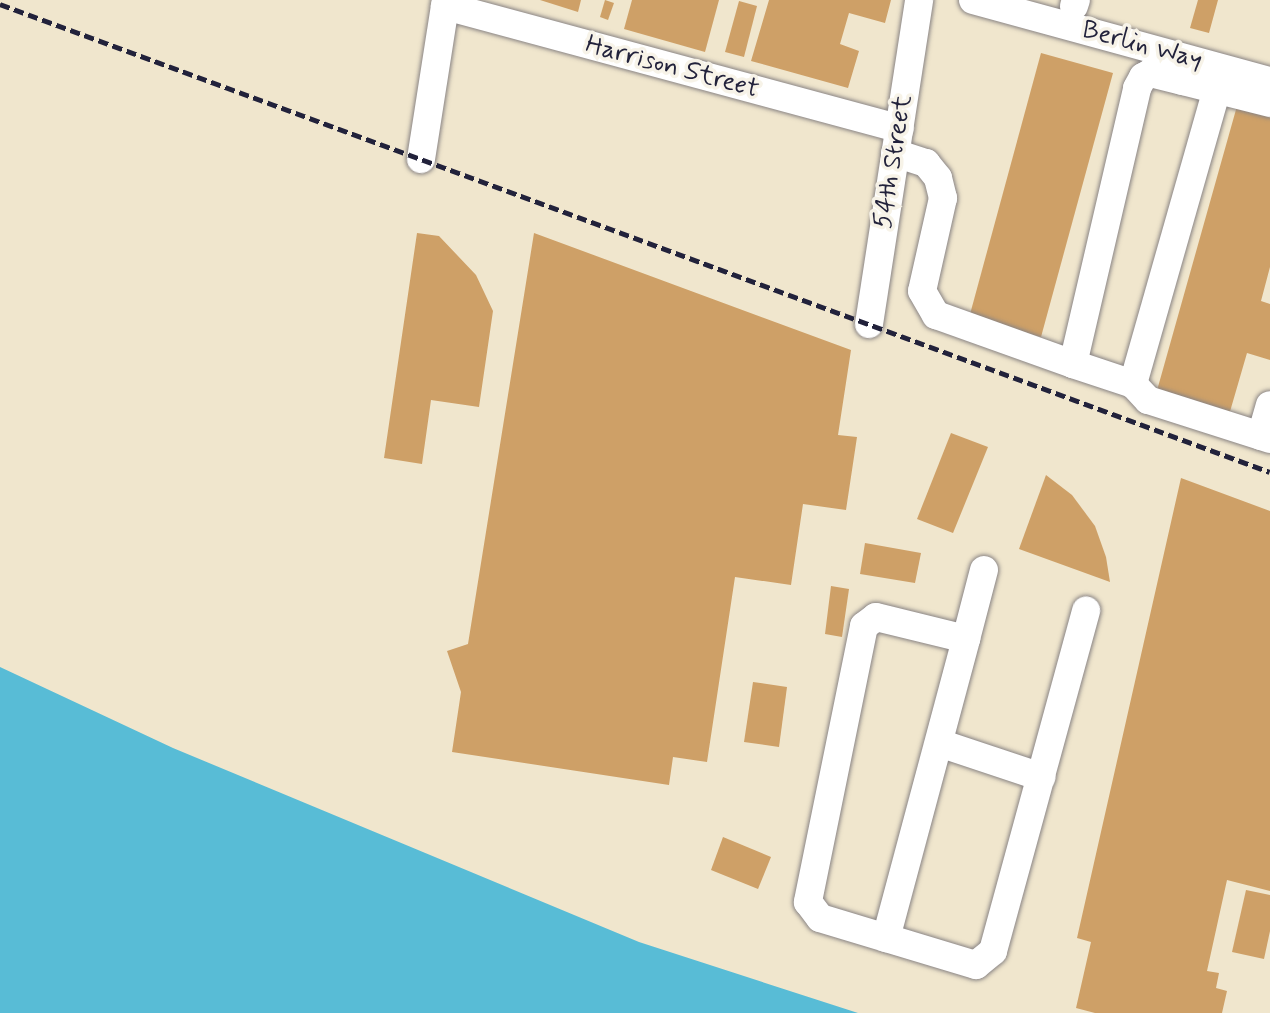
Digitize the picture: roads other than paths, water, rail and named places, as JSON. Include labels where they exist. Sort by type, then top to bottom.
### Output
[{"type":"street","name":"54th Street","points":[[869,324],[919,0]]},
{"type":"street","name":"Berlin Way","points":[[973,0],[1270,81]]},
{"type":"street","name":"Harrison Street","points":[[445,3],[897,141],[926,163],[938,178],[943,198],[922,290],[936,316],[1133,384],[1148,400],[1266,437]]},
{"type":"street","points":[[421,159],[445,3]]},
{"type":"street","points":[[1073,364],[1137,88],[1143,77],[1150,73],[1270,103]]},
{"type":"street","points":[[1133,384],[1217,89]]},
{"type":"street","points":[[1266,437],[1270,405]]},
{"type":"street","points":[[886,938],[984,570]]},
{"type":"street","points":[[966,639],[876,617],[864,626],[808,902],[820,918],[976,965],[993,951],[1086,610]]},
{"type":"street","points":[[939,743],[1041,777]]},
{"type":"water","points":[[0,667],[173,748],[639,942],[858,1013],[0,1013]]},
{"type":"railway","points":[[0,4],[1270,472]]}]
